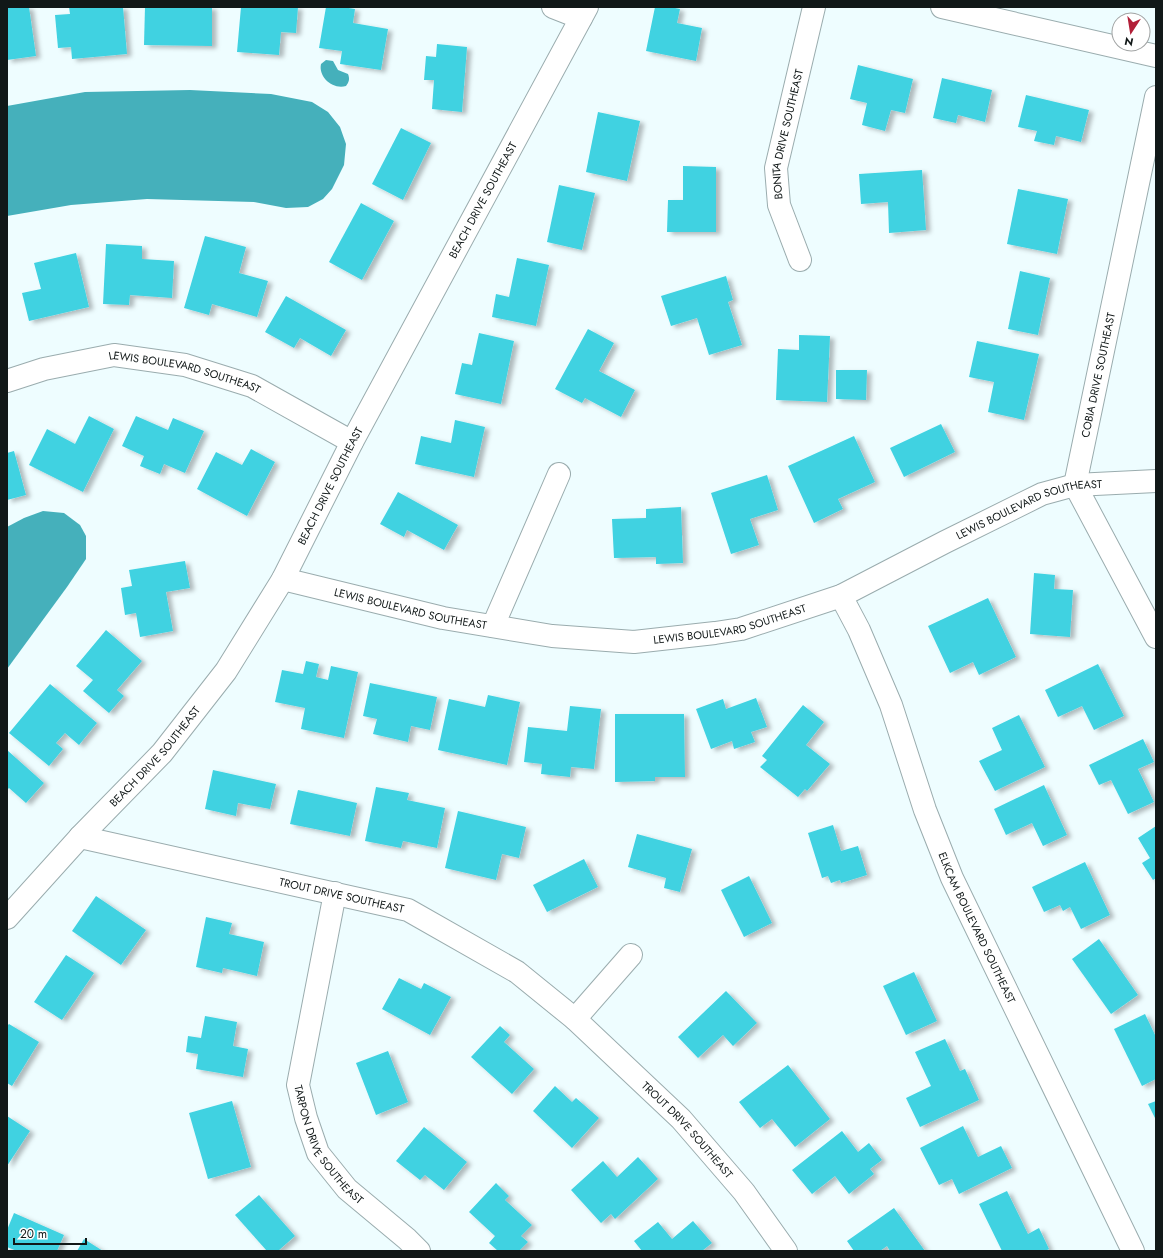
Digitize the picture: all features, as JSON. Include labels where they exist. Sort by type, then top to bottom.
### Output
[{"type":"street","points":[[553,7],[584,13]]},
{"type":"street","name":"BONITA DRIVE SOUTHEAST","points":[[800,260],[779,205],[776,168],[814,7]]},
{"type":"street","points":[[942,7],[1156,56]]},
{"type":"street","name":"BEACH DRIVE SOUTHEAST","points":[[7,918],[80,837],[162,753],[226,671],[283,579],[352,442],[584,13]]},
{"type":"street","name":"COBIA DRIVE SOUTHEAST","points":[[1075,485],[1156,97]]},
{"type":"street","name":"LEWIS BOULEVARD SOUTHEAST","points":[[7,381],[44,369],[114,355],[185,365],[252,386],[352,442]]},
{"type":"street","points":[[493,626],[559,474]]},
{"type":"street","name":"LEWIS BOULEVARD SOUTHEAST","points":[[283,579],[443,618],[552,636],[634,642],[715,633],[741,629],[841,596],[1042,494],[1075,485],[1156,481]]},
{"type":"street","points":[[1075,485],[1156,637]]},
{"type":"street","name":"ELKCAM BOULEVARD SOUTHEAST","points":[[841,596],[859,630],[891,705],[925,810],[952,878],[1132,1251]]},
{"type":"street","name":"TROUT DRIVE SOUTHEAST","points":[[80,837],[408,910],[517,972],[575,1019],[681,1119],[744,1192],[786,1251]]},
{"type":"street","name":"TARPON DRIVE SOUTHEAST","points":[[335,893],[298,1085],[306,1118],[318,1153],[347,1189],[407,1239],[419,1251]]},
{"type":"street","points":[[575,1019],[631,955]]},
{"type":"water","points":[[326,60],[333,61],[338,70],[348,74],[349,80],[346,86],[336,86],[324,78],[321,64]]},
{"type":"water","points":[[190,90],[271,94],[312,102],[328,112],[340,127],[346,144],[344,165],[332,189],[323,199],[308,207],[286,208],[254,202],[147,199],[71,205],[7,216],[7,106],[85,92]]},
{"type":"water","points":[[43,511],[64,513],[80,525],[86,536],[86,559],[7,669],[7,527],[24,518]]},
{"type":"building","points":[[7,7],[29,7],[36,56],[7,60]]},
{"type":"building","points":[[69,7],[123,7],[127,54],[72,59],[71,47],[58,48],[55,15],[70,14]]},
{"type":"building","points":[[145,7],[212,7],[212,46],[144,45]]},
{"type":"building","points":[[241,7],[298,7],[296,33],[281,32],[279,55],[237,52]]},
{"type":"building","points":[[326,7],[355,9],[353,23],[388,29],[381,70],[340,64],[342,51],[319,48]]},
{"type":"building","points":[[655,7],[680,9],[677,23],[702,28],[696,61],[646,51]]},
{"type":"building","points":[[437,44],[467,47],[462,112],[432,109],[434,80],[424,80],[426,56],[436,57]]},
{"type":"building","points":[[858,65],[913,79],[905,113],[891,110],[885,131],[862,125],[867,103],[850,99]]},
{"type":"building","points":[[942,78],[992,90],[985,122],[958,115],[956,123],[933,118]]},
{"type":"building","points":[[1026,95],[1089,110],[1081,142],[1056,136],[1054,145],[1034,141],[1037,131],[1018,127]]},
{"type":"building","points":[[598,112],[640,121],[627,181],[586,172]]},
{"type":"building","points":[[401,128],[431,143],[403,200],[372,184]]},
{"type":"building","points":[[683,166],[716,167],[716,232],[667,232],[668,200],[683,200]]},
{"type":"building","points":[[922,170],[926,230],[889,233],[888,202],[861,204],[859,174]]},
{"type":"building","points":[[559,185],[595,193],[582,250],[547,242]]},
{"type":"building","points":[[1018,189],[1068,199],[1057,254],[1007,244]]},
{"type":"building","points":[[361,203],[394,221],[362,280],[329,262]]},
{"type":"building","points":[[205,236],[246,247],[239,273],[268,281],[257,317],[212,304],[209,315],[184,308]]},
{"type":"building","points":[[106,244],[142,246],[142,259],[174,261],[172,298],[130,295],[129,305],[103,304]]},
{"type":"building","points":[[76,253],[89,307],[29,321],[22,293],[41,289],[34,263]]},
{"type":"building","points":[[517,258],[549,265],[536,326],[492,317],[496,294],[509,297]]},
{"type":"building","points":[[1020,271],[1050,278],[1038,335],[1008,329]]},
{"type":"building","points":[[726,276],[733,300],[728,302],[742,345],[709,355],[697,318],[671,326],[661,296]]},
{"type":"building","points":[[286,296],[346,330],[331,356],[300,338],[294,348],[265,332]]},
{"type":"building","points":[[588,329],[614,343],[599,371],[635,390],[621,417],[585,398],[582,403],[555,389]]},
{"type":"building","points":[[479,333],[514,341],[501,404],[455,394],[462,363],[472,365]]},
{"type":"building","points":[[799,335],[830,336],[827,402],[776,400],[778,349],[799,350]]},
{"type":"building","points":[[977,341],[1039,354],[1024,420],[988,412],[994,382],[969,377]]},
{"type":"building","points":[[836,370],[867,370],[866,400],[836,399]]},
{"type":"building","points":[[89,416],[114,429],[83,492],[29,465],[47,429],[75,444]]},
{"type":"building","points":[[136,416],[168,430],[173,418],[204,431],[185,473],[164,464],[160,474],[140,466],[144,456],[122,446]]},
{"type":"building","points":[[455,420],[485,427],[474,477],[415,464],[421,436],[451,443]]},
{"type":"building","points":[[941,424],[955,452],[904,477],[890,448]]},
{"type":"building","points":[[854,436],[875,482],[838,499],[843,509],[814,523],[788,466]]},
{"type":"building","points":[[251,449],[275,462],[247,516],[197,489],[216,452],[242,465]]},
{"type":"building","points":[[14,451],[26,495],[7,500],[7,453]]},
{"type":"building","points":[[767,475],[778,510],[750,519],[759,545],[731,554],[711,493]]},
{"type":"building","points":[[398,492],[458,525],[444,550],[407,530],[404,537],[380,524]]},
{"type":"building","points":[[681,507],[683,563],[656,564],[656,557],[614,558],[612,519],[646,518],[646,509]]},
{"type":"building","points":[[185,561],[190,588],[166,592],[173,631],[140,637],[136,613],[125,615],[121,588],[132,586],[129,570]]},
{"type":"building","points":[[1034,573],[1055,575],[1054,589],[1073,590],[1070,637],[1030,634]]},
{"type":"building","points":[[988,598],[1016,657],[979,675],[973,662],[950,673],[928,626]]},
{"type":"building","points":[[106,630],[142,661],[117,690],[124,696],[109,713],[83,691],[93,680],[76,666]]},
{"type":"building","points":[[306,661],[319,664],[316,677],[328,680],[331,666],[358,672],[344,738],[301,729],[305,708],[275,702],[282,670],[303,674]]},
{"type":"building","points":[[1098,664],[1124,716],[1094,730],[1082,706],[1058,717],[1045,690]]},
{"type":"building","points":[[370,683],[437,697],[430,730],[411,726],[408,742],[373,734],[377,719],[363,716]]},
{"type":"building","points":[[50,684],[97,723],[79,745],[65,733],[56,743],[63,749],[49,766],[9,733]]},
{"type":"building","points":[[488,695],[520,702],[507,765],[438,750],[449,699],[485,707]]},
{"type":"building","points":[[756,698],[767,727],[751,732],[755,742],[734,749],[732,741],[711,749],[696,709],[723,699],[726,709]]},
{"type":"building","points":[[803,705],[824,722],[806,745],[830,764],[807,791],[805,789],[798,797],[760,767],[767,760],[762,756]]},
{"type":"building","points":[[570,706],[601,709],[594,769],[571,767],[570,777],[541,774],[542,764],[524,762],[528,727],[567,731]]},
{"type":"building","points":[[615,714],[684,714],[685,777],[655,777],[655,781],[615,782]]},
{"type":"building","points":[[1019,715],[1045,767],[995,791],[979,761],[1002,750],[992,728]]},
{"type":"building","points":[[1143,739],[1154,762],[1138,769],[1154,802],[1128,814],[1111,780],[1099,785],[1089,765]]},
{"type":"building","points":[[7,750],[44,783],[26,803],[9,788],[7,790]]},
{"type":"building","points":[[213,770],[276,784],[270,809],[238,803],[236,816],[205,809]]},
{"type":"building","points":[[1044,785],[1067,835],[1043,846],[1032,823],[1006,835],[994,809]]},
{"type":"building","points":[[376,787],[409,793],[407,800],[445,808],[437,848],[403,841],[401,848],[365,841]]},
{"type":"building","points":[[298,790],[357,803],[350,836],[290,824]]},
{"type":"building","points":[[458,811],[526,827],[519,858],[502,854],[496,880],[445,868]]},
{"type":"building","points":[[833,825],[841,851],[858,846],[867,875],[841,883],[840,880],[831,883],[828,876],[822,878],[808,833]]},
{"type":"building","points":[[1156,826],[1156,878],[1153,880],[1142,863],[1150,858],[1138,838]]},
{"type":"building","points":[[637,834],[692,849],[680,892],[664,888],[666,878],[628,867]]},
{"type":"building","points":[[584,859],[598,887],[547,912],[533,885]]},
{"type":"building","points":[[1085,862],[1110,915],[1081,929],[1070,907],[1063,911],[1060,905],[1044,912],[1032,887]]},
{"type":"building","points":[[749,876],[772,923],[744,937],[721,890]]},
{"type":"building","points":[[96,896],[146,930],[121,965],[72,931]]},
{"type":"building","points":[[206,917],[232,923],[229,934],[264,942],[257,976],[223,968],[222,973],[196,967]]},
{"type":"building","points":[[1099,939],[1138,995],[1111,1014],[1072,959]]},
{"type":"building","points":[[66,955],[94,973],[62,1020],[34,1002]]},
{"type":"building","points":[[914,972],[937,1021],[906,1035],[883,986]]},
{"type":"building","points":[[399,978],[421,989],[424,983],[451,997],[430,1035],[382,1009]]},
{"type":"building","points":[[726,991],[757,1023],[733,1046],[723,1035],[698,1058],[678,1037]]},
{"type":"building","points":[[1145,1014],[1156,1037],[1156,1079],[1142,1086],[1114,1029]]},
{"type":"building","points":[[205,1016],[237,1022],[233,1046],[248,1049],[243,1077],[196,1069],[198,1054],[186,1052],[188,1036],[201,1038]]},
{"type":"building","points":[[9,1024],[39,1042],[12,1086],[7,1083],[7,1026]]},
{"type":"building","points":[[500,1026],[510,1035],[504,1042],[534,1069],[512,1094],[471,1057]]},
{"type":"building","points":[[945,1039],[960,1071],[965,1069],[979,1100],[920,1127],[906,1098],[931,1086],[915,1052]]},
{"type":"building","points":[[388,1051],[408,1102],[376,1115],[356,1063]]},
{"type":"building","points":[[788,1065],[830,1119],[795,1147],[772,1119],[760,1128],[739,1102]]},
{"type":"building","points":[[555,1086],[572,1102],[576,1098],[599,1118],[572,1148],[533,1111]]},
{"type":"building","points":[[232,1101],[251,1167],[208,1179],[189,1113]]},
{"type":"building","points":[[1156,1101],[1156,1120],[1148,1104]]},
{"type":"building","points":[[7,1116],[30,1131],[7,1166]]},
{"type":"building","points":[[963,1126],[978,1157],[1001,1146],[1012,1168],[959,1194],[952,1179],[939,1185],[920,1148]]},
{"type":"building","points":[[424,1127],[467,1162],[444,1190],[425,1175],[420,1180],[396,1161]]},
{"type":"building","points":[[842,1131],[858,1152],[869,1143],[882,1160],[870,1169],[874,1174],[849,1194],[835,1176],[812,1194],[792,1170]]},
{"type":"building","points":[[638,1157],[658,1179],[615,1219],[611,1214],[601,1223],[571,1190],[603,1161],[617,1177]]},
{"type":"building","points":[[496,1183],[509,1196],[505,1200],[532,1225],[521,1236],[528,1242],[519,1251],[498,1251],[489,1243],[495,1236],[469,1212]]},
{"type":"building","points":[[1007,1191],[1028,1234],[1039,1228],[1049,1249],[1045,1251],[1002,1251],[979,1204]]},
{"type":"building","points":[[259,1195],[295,1236],[278,1251],[267,1251],[235,1215]]},
{"type":"building","points":[[894,1208],[925,1251],[890,1251],[887,1246],[880,1251],[854,1251],[847,1241]]},
{"type":"building","points":[[14,1213],[64,1235],[57,1251],[17,1251],[7,1247],[7,1230]]},
{"type":"building","points":[[693,1221],[712,1243],[702,1251],[642,1251],[634,1241],[658,1222],[672,1239]]},
{"type":"building","points":[[84,1239],[103,1251],[77,1251]]}]
